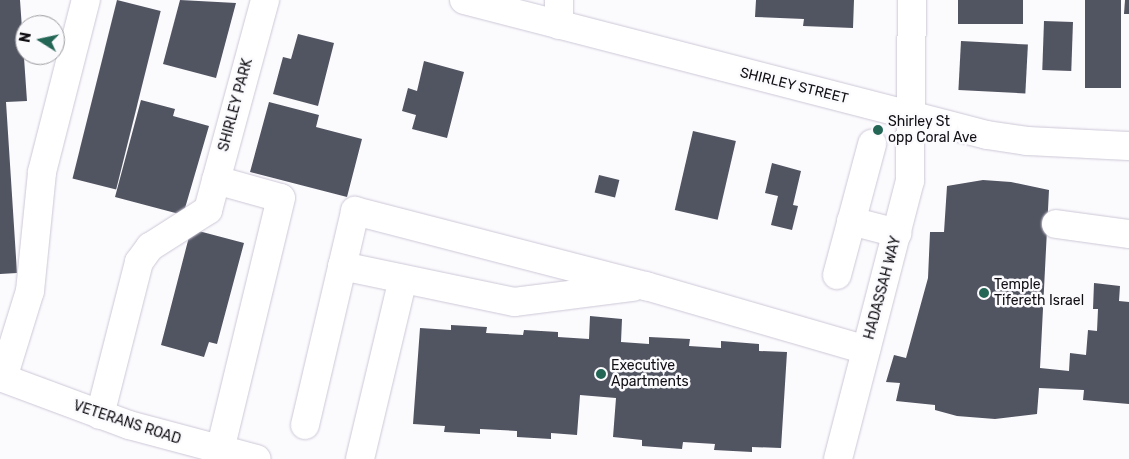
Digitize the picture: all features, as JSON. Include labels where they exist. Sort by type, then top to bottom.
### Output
[{"type":"street","points":[[1,378],[30,291],[42,172],[86,0]]},
{"type":"street","name":"SHIRLEY PARK","points":[[100,415],[139,262],[150,247],[208,210],[264,0]]},
{"type":"street","name":"SHIRLEY STREET","points":[[464,0],[559,13],[912,116],[1007,138],[1129,146]]},
{"type":"street","name":"HADASSAH WAY","points":[[838,459],[910,182],[912,0]]},
{"type":"street","points":[[837,275],[872,144]]},
{"type":"street","points":[[216,180],[281,198],[225,454]]},
{"type":"street","points":[[305,425],[355,211],[646,286],[866,350]]},
{"type":"street","points":[[851,221],[897,233]]},
{"type":"street","points":[[1056,224],[1129,234]]},
{"type":"street","points":[[342,266],[514,302],[646,286]]},
{"type":"street","points":[[360,459],[403,279]]},
{"type":"street","name":"VETERANS ROAD","points":[[1,378],[100,415],[225,454],[256,459]]},
{"type":"building","points":[[0,0],[20,0],[21,15],[15,15],[15,65],[25,65],[27,101],[6,102],[17,273],[0,274]]},
{"type":"building","points":[[117,0],[161,11],[116,189],[72,179]]},
{"type":"building","points":[[180,0],[236,3],[216,78],[163,64]]},
{"type":"building","points":[[756,0],[854,0],[853,28],[803,26],[804,19],[755,17]]},
{"type":"building","points":[[958,0],[1023,0],[1023,24],[958,24]]},
{"type":"building","points":[[1085,0],[1121,0],[1121,88],[1085,88]]},
{"type":"building","points":[[1125,0],[1129,0],[1129,14],[1124,14]]},
{"type":"building","points":[[1044,21],[1073,22],[1071,71],[1042,70]]},
{"type":"building","points":[[298,34],[334,43],[318,106],[273,94],[283,57],[291,59]]},
{"type":"building","points":[[961,41],[1028,45],[1025,93],[958,90]]},
{"type":"building","points":[[424,61],[464,72],[447,138],[412,129],[416,115],[402,111],[408,88],[417,91]]},
{"type":"building","points":[[141,100],[175,109],[173,116],[209,126],[183,215],[115,197]]},
{"type":"building","points":[[269,102],[319,115],[316,127],[362,139],[347,197],[250,172]]},
{"type":"building","points":[[693,131],[736,141],[718,220],[675,210]]},
{"type":"building","points":[[772,163],[801,171],[793,205],[798,206],[792,230],[771,225],[778,196],[765,193]]},
{"type":"building","points":[[599,175],[619,180],[615,198],[595,192]]},
{"type":"building","name":"Temple Tifereth Israel","points":[[983,180],[1011,182],[1049,190],[1040,368],[1069,371],[1070,353],[1086,355],[1088,330],[1097,331],[1098,309],[1093,309],[1094,283],[1120,286],[1119,301],[1129,302],[1129,404],[1083,400],[1084,390],[1039,388],[1037,414],[995,419],[957,416],[935,410],[935,405],[896,401],[900,383],[886,382],[894,355],[906,358],[928,278],[930,232],[944,232],[947,186]]},
{"type":"building","points":[[191,229],[244,243],[217,344],[209,342],[204,357],[161,345]]},
{"type":"building","name":"Executive Apartments","points":[[590,316],[622,319],[621,342],[649,344],[649,337],[690,339],[689,346],[721,348],[721,341],[759,344],[759,351],[787,352],[781,448],[752,447],[752,452],[714,450],[715,444],[683,442],[682,449],[642,446],[642,440],[613,437],[616,398],[580,395],[577,435],[551,433],[551,439],[517,437],[517,431],[480,429],[480,434],[444,432],[445,426],[413,424],[420,328],[451,330],[451,325],[487,327],[486,333],[523,335],[524,330],[558,332],[558,337],[589,339]]},
{"type":"place","name":"Shirley St opp Coral Ave","points":[[878,130]]},
{"type":"place","name":"Temple Tifereth Israel","points":[[984,293]]},
{"type":"place","name":"Executive Apartments","points":[[601,374]]}]
